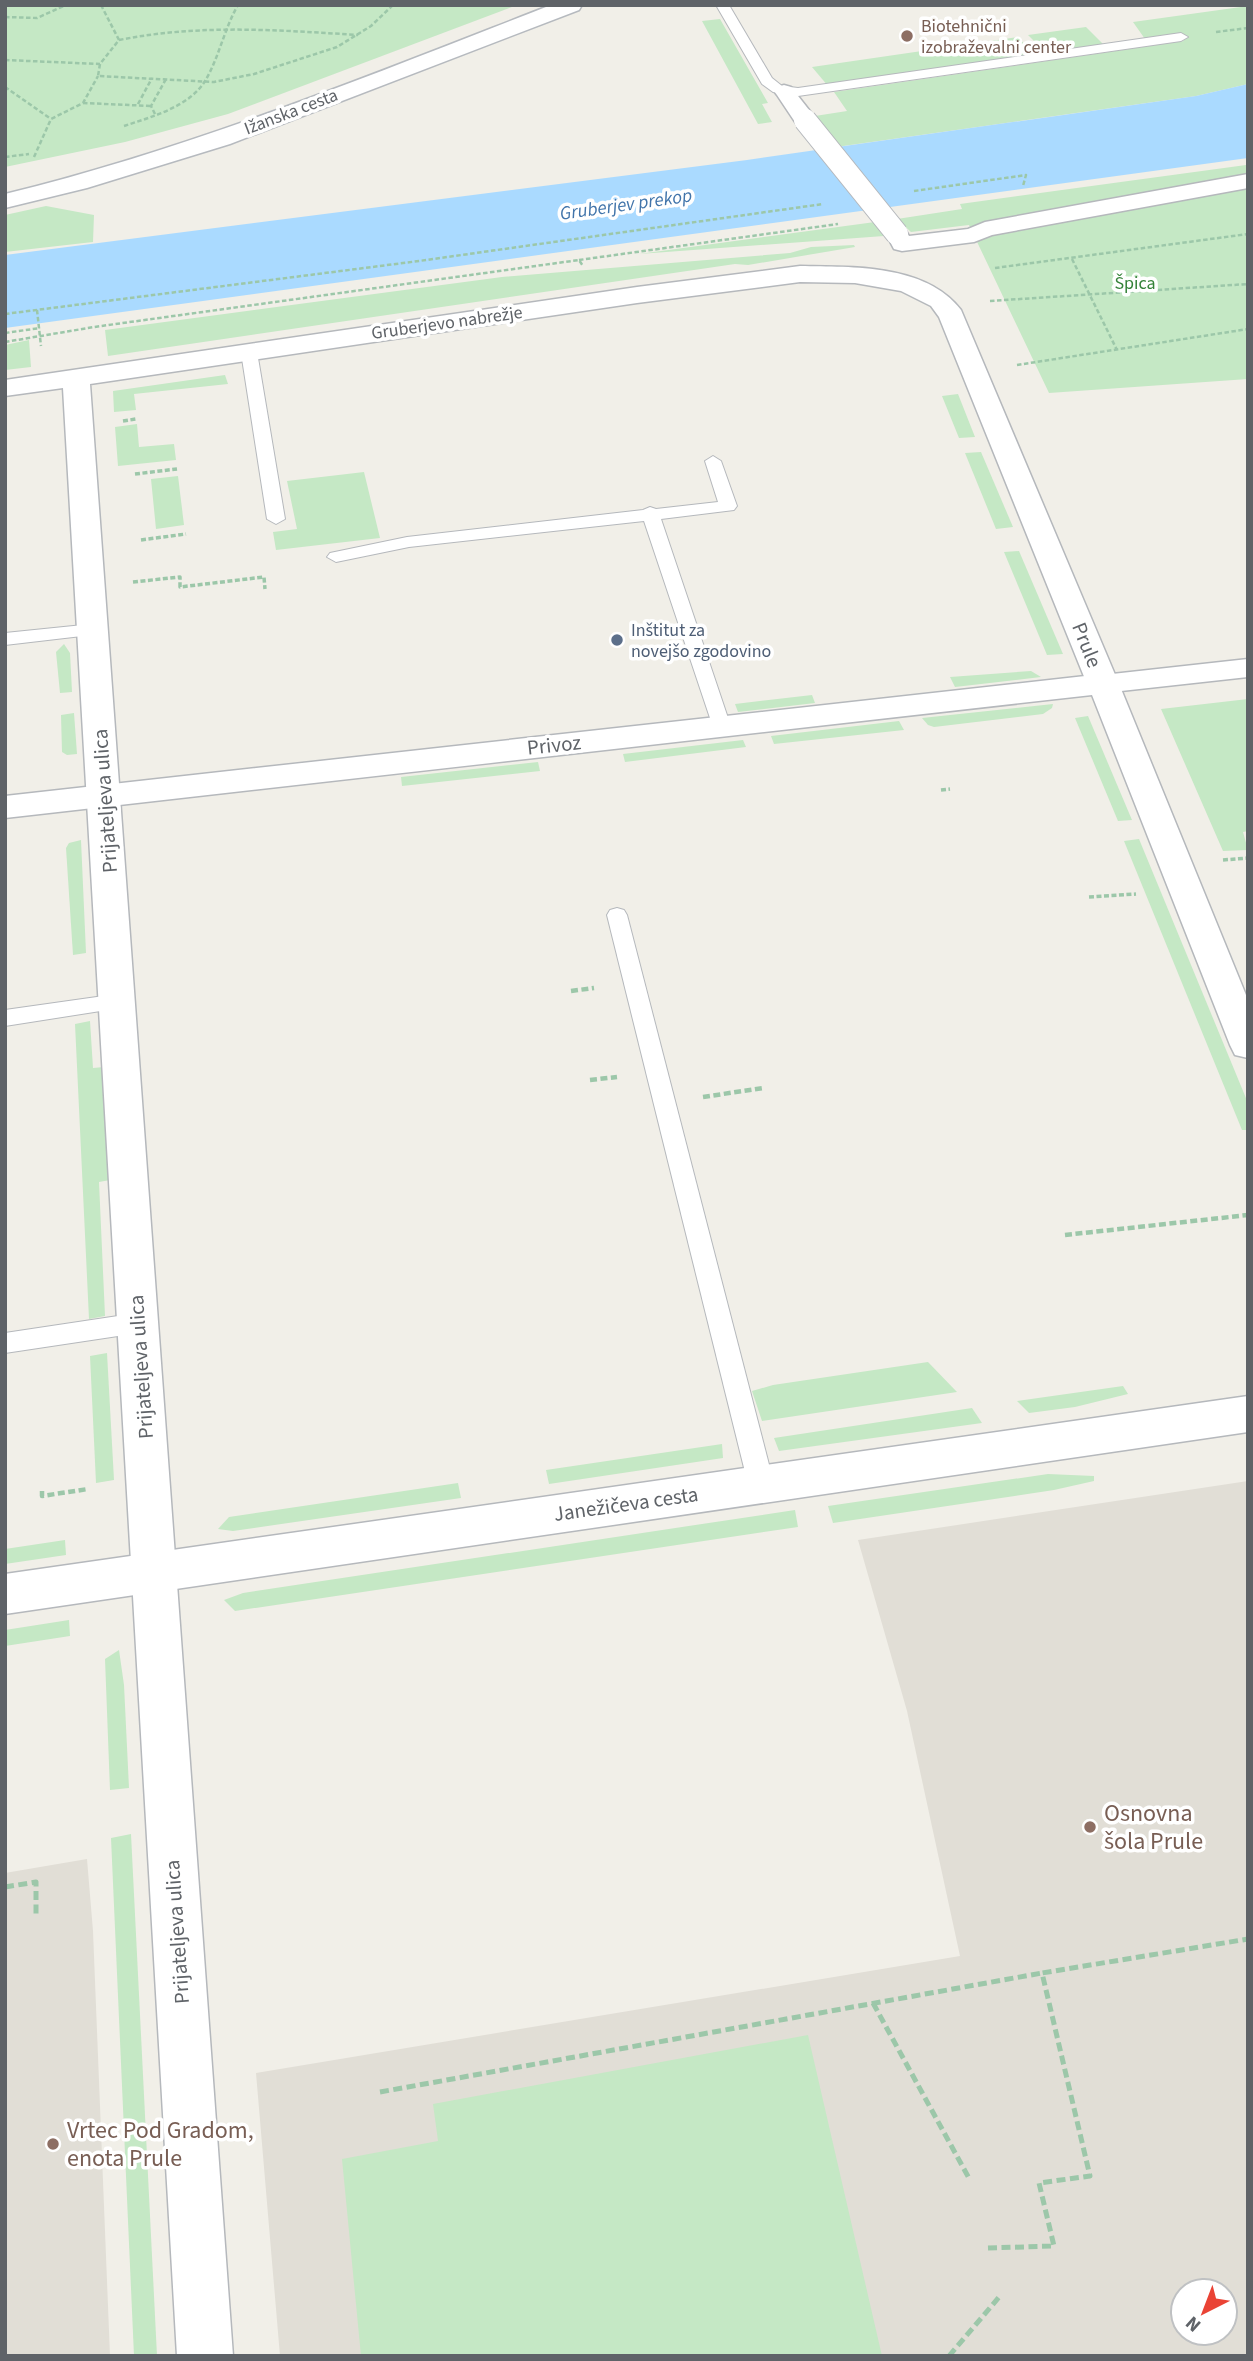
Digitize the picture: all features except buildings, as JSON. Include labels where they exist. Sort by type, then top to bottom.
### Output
[{"type":"street","name":"Ižanska cesta","points":[[5,201],[106,177],[188,151],[571,5]]},
{"type":"street","points":[[784,91],[897,234],[902,244],[974,235],[985,229],[1248,181]]},
{"type":"street","name":"Gruberjevo nabrežje","points":[[5,388],[800,274],[825,273],[889,280]]},
{"type":"street","name":"Prule","points":[[889,280],[928,293],[946,306],[952,316],[1248,1045]]},
{"type":"street","name":"Prijateljeva ulica","points":[[76,378],[106,796],[153,1572],[205,2356]]},
{"type":"street","points":[[1102,684],[1248,668]]},
{"type":"street","name":"Privoz","points":[[5,807],[1102,684]]},
{"type":"street","name":"Janežičeva cesta","points":[[5,1594],[1248,1414]]},
{"type":"lane","points":[[722,5],[762,75],[770,84],[784,91],[798,92],[1181,37]]},
{"type":"lane","points":[[249,352],[276,519]]},
{"type":"lane","points":[[336,557],[389,548],[407,542],[728,506],[713,461]]},
{"type":"lane","points":[[650,513],[722,727]]},
{"type":"lane","points":[[5,639],[93,630]]},
{"type":"lane","points":[[617,915],[761,1484]]},
{"type":"lane","points":[[5,1018],[118,1002]]},
{"type":"lane","points":[[5,1343],[138,1323]]},
{"type":"path","points":[[5,17],[37,18],[66,5]]},
{"type":"path","points":[[101,5],[119,40]]},
{"type":"path","points":[[123,127],[186,98],[205,82],[238,5]]},
{"type":"path","points":[[98,76],[205,82],[279,68],[337,47],[358,35],[393,5]]},
{"type":"path","points":[[83,103],[98,76],[100,64],[119,40],[168,30],[228,28],[358,35]]},
{"type":"path","points":[[5,60],[100,64]]},
{"type":"path","points":[[138,104],[152,78]]},
{"type":"path","points":[[151,106],[166,79]]},
{"type":"path","points":[[5,87],[51,120]]},
{"type":"path","points":[[35,161],[34,153],[51,120],[83,103],[151,106]]},
{"type":"path","points":[[151,106],[155,114]]},
{"type":"path","points":[[5,157],[42,151]]},
{"type":"path","points":[[910,192],[1026,175]]},
{"type":"path","points":[[5,314],[419,261],[827,204]]},
{"type":"path","points":[[983,270],[1248,234]]},
{"type":"path","points":[[1072,259],[1116,350]]},
{"type":"path","points":[[985,301],[1248,284]]},
{"type":"path","points":[[37,310],[41,335]]},
{"type":"path","points":[[5,333],[40,328]]},
{"type":"path","points":[[1014,366],[1248,329]]},
{"type":"path","points":[[135,474],[177,469]]},
{"type":"path","points":[[141,540],[186,534]]},
{"type":"path","points":[[122,583],[180,576],[180,587],[264,577],[265,589]]},
{"type":"path","points":[[941,790],[950,789]]},
{"type":"path","points":[[1223,860],[1248,858]]},
{"type":"path","points":[[1089,897],[1136,894]]},
{"type":"path","points":[[664,1103],[763,1088]]},
{"type":"path","points":[[1065,1235],[1248,1215]]},
{"type":"path","points":[[42,1490],[42,1496],[88,1489]]},
{"type":"path","points":[[5,1887],[36,1882],[36,1917]]},
{"type":"path","points":[[380,2092],[1042,1973],[1248,1939]]},
{"type":"path","points":[[988,2248],[1055,2246],[1039,2183],[1090,2176],[1042,1973]]},
{"type":"path","points":[[873,2003],[970,2180]]},
{"type":"path","points":[[949,2356],[999,2296]]},
{"type":"shaded area","name":"Osnovna šola Prule","points":[[1248,1481],[1248,2356],[280,2356],[256,2073],[960,1956],[907,1711],[858,1540]]},
{"type":"shaded area","name":"Vrtec Pod Gradom, enota Prule","points":[[87,1859],[93,1931],[110,2356],[5,2356],[5,1873]]},
{"type":"green space","points":[[5,5],[517,5],[228,114],[125,142],[5,167]]},
{"type":"green space","points":[[1248,6],[1248,84],[1196,96],[836,147],[815,116],[847,111],[834,92],[1184,41],[1177,34],[1145,39],[1133,22]]},
{"type":"green space","points":[[720,19],[768,103],[762,104],[772,122],[758,124],[702,21]]},
{"type":"green space","points":[[1086,27],[1104,45],[1047,54],[1028,35]]},
{"type":"green space","points":[[1018,37],[1035,56],[828,86],[812,67]]},
{"type":"green space","name":"Špica","points":[[1246,165],[1248,379],[1049,393],[969,225],[911,232],[897,219],[962,209],[960,204]]},
{"type":"green space","points":[[46,206],[94,215],[93,242],[5,252],[5,215]]},
{"type":"green space","points":[[875,222],[884,236],[639,254]]},
{"type":"green space","points":[[811,247],[855,247],[748,265],[735,264],[108,356],[105,330],[502,277],[790,253]]},
{"type":"green space","points":[[29,340],[31,367],[5,370],[5,345]]},
{"type":"green space","points":[[225,375],[228,384],[134,394],[136,410],[114,412],[113,391]]},
{"type":"green space","points":[[958,394],[975,437],[959,438],[942,396]]},
{"type":"green space","points":[[137,424],[139,447],[174,444],[176,460],[118,466],[115,427]]},
{"type":"green space","points":[[981,452],[1013,527],[996,529],[965,453]]},
{"type":"green space","points":[[364,472],[380,538],[276,550],[273,532],[297,529],[287,481]]},
{"type":"green space","points":[[178,476],[184,525],[156,529],[151,479]]},
{"type":"green space","points":[[1019,551],[1063,654],[1047,655],[1004,552]]},
{"type":"green space","points":[[64,644],[70,653],[72,692],[60,693],[56,652]]},
{"type":"green space","points":[[1031,671],[1041,677],[955,687],[950,677]]},
{"type":"green space","points":[[812,695],[815,703],[738,712],[735,704]]},
{"type":"green space","points":[[1248,699],[1248,831],[1243,832],[1248,850],[1223,851],[1161,709]]},
{"type":"green space","points":[[1053,704],[1052,708],[1043,714],[934,727],[922,718]]},
{"type":"green space","points":[[74,713],[77,754],[67,755],[62,752],[61,715]]},
{"type":"green space","points":[[1088,716],[1132,820],[1118,821],[1075,718]]},
{"type":"green space","points":[[899,721],[904,730],[774,744],[771,736]]},
{"type":"green space","points":[[743,740],[746,747],[625,762],[623,754]]},
{"type":"green space","points":[[538,762],[540,771],[402,786],[401,777]]},
{"type":"green space","points":[[1139,839],[1248,1103],[1248,1130],[1242,1130],[1124,841]]},
{"type":"green space","points":[[81,840],[86,953],[73,955],[66,848],[69,843]]},
{"type":"green space","points":[[90,1021],[93,1068],[104,1067],[110,1180],[99,1182],[105,1316],[89,1319],[75,1024]]},
{"type":"green space","points":[[107,1353],[114,1480],[96,1483],[90,1356]]},
{"type":"green space","points":[[928,1362],[957,1392],[762,1421],[752,1391],[773,1385]]},
{"type":"green space","points":[[1123,1386],[1128,1394],[1075,1407],[1029,1413],[1017,1401]]},
{"type":"green space","points":[[972,1408],[982,1423],[779,1451],[774,1438]]},
{"type":"green space","points":[[722,1444],[723,1458],[549,1484],[546,1470]]},
{"type":"green space","points":[[1048,1474],[1094,1476],[1094,1481],[1054,1490],[833,1523],[828,1506]]},
{"type":"green space","points":[[458,1483],[461,1498],[233,1531],[218,1529],[229,1517]]},
{"type":"green space","points":[[795,1510],[798,1527],[235,1611],[224,1600],[243,1593]]},
{"type":"green space","points":[[65,1540],[66,1555],[5,1564],[5,1549]]},
{"type":"green space","points":[[69,1620],[70,1636],[5,1646],[5,1630]]},
{"type":"green space","points":[[119,1650],[124,1685],[129,1788],[110,1790],[105,1659]]},
{"type":"green space","points":[[131,1834],[157,2356],[134,2356],[111,1838]]},
{"type":"green space","points":[[808,2035],[882,2356],[361,2356],[342,2159],[438,2141],[433,2104]]},
{"type":"water","name":"Gruberjev prekop","points":[[1248,84],[1248,158],[5,328],[5,255],[747,160],[1196,96]]},
{"type":"place","name":"Biotehnični izobraževalni center","points":[[907,36]]},
{"type":"place","name":"Inštitut za novejšo zgodovino","points":[[617,640]]},
{"type":"place","name":"Osnovna šola Prule","points":[[1090,1827]]},
{"type":"place","name":"Vrtec Pod Gradom, enota Prule","points":[[53,2144]]}]
